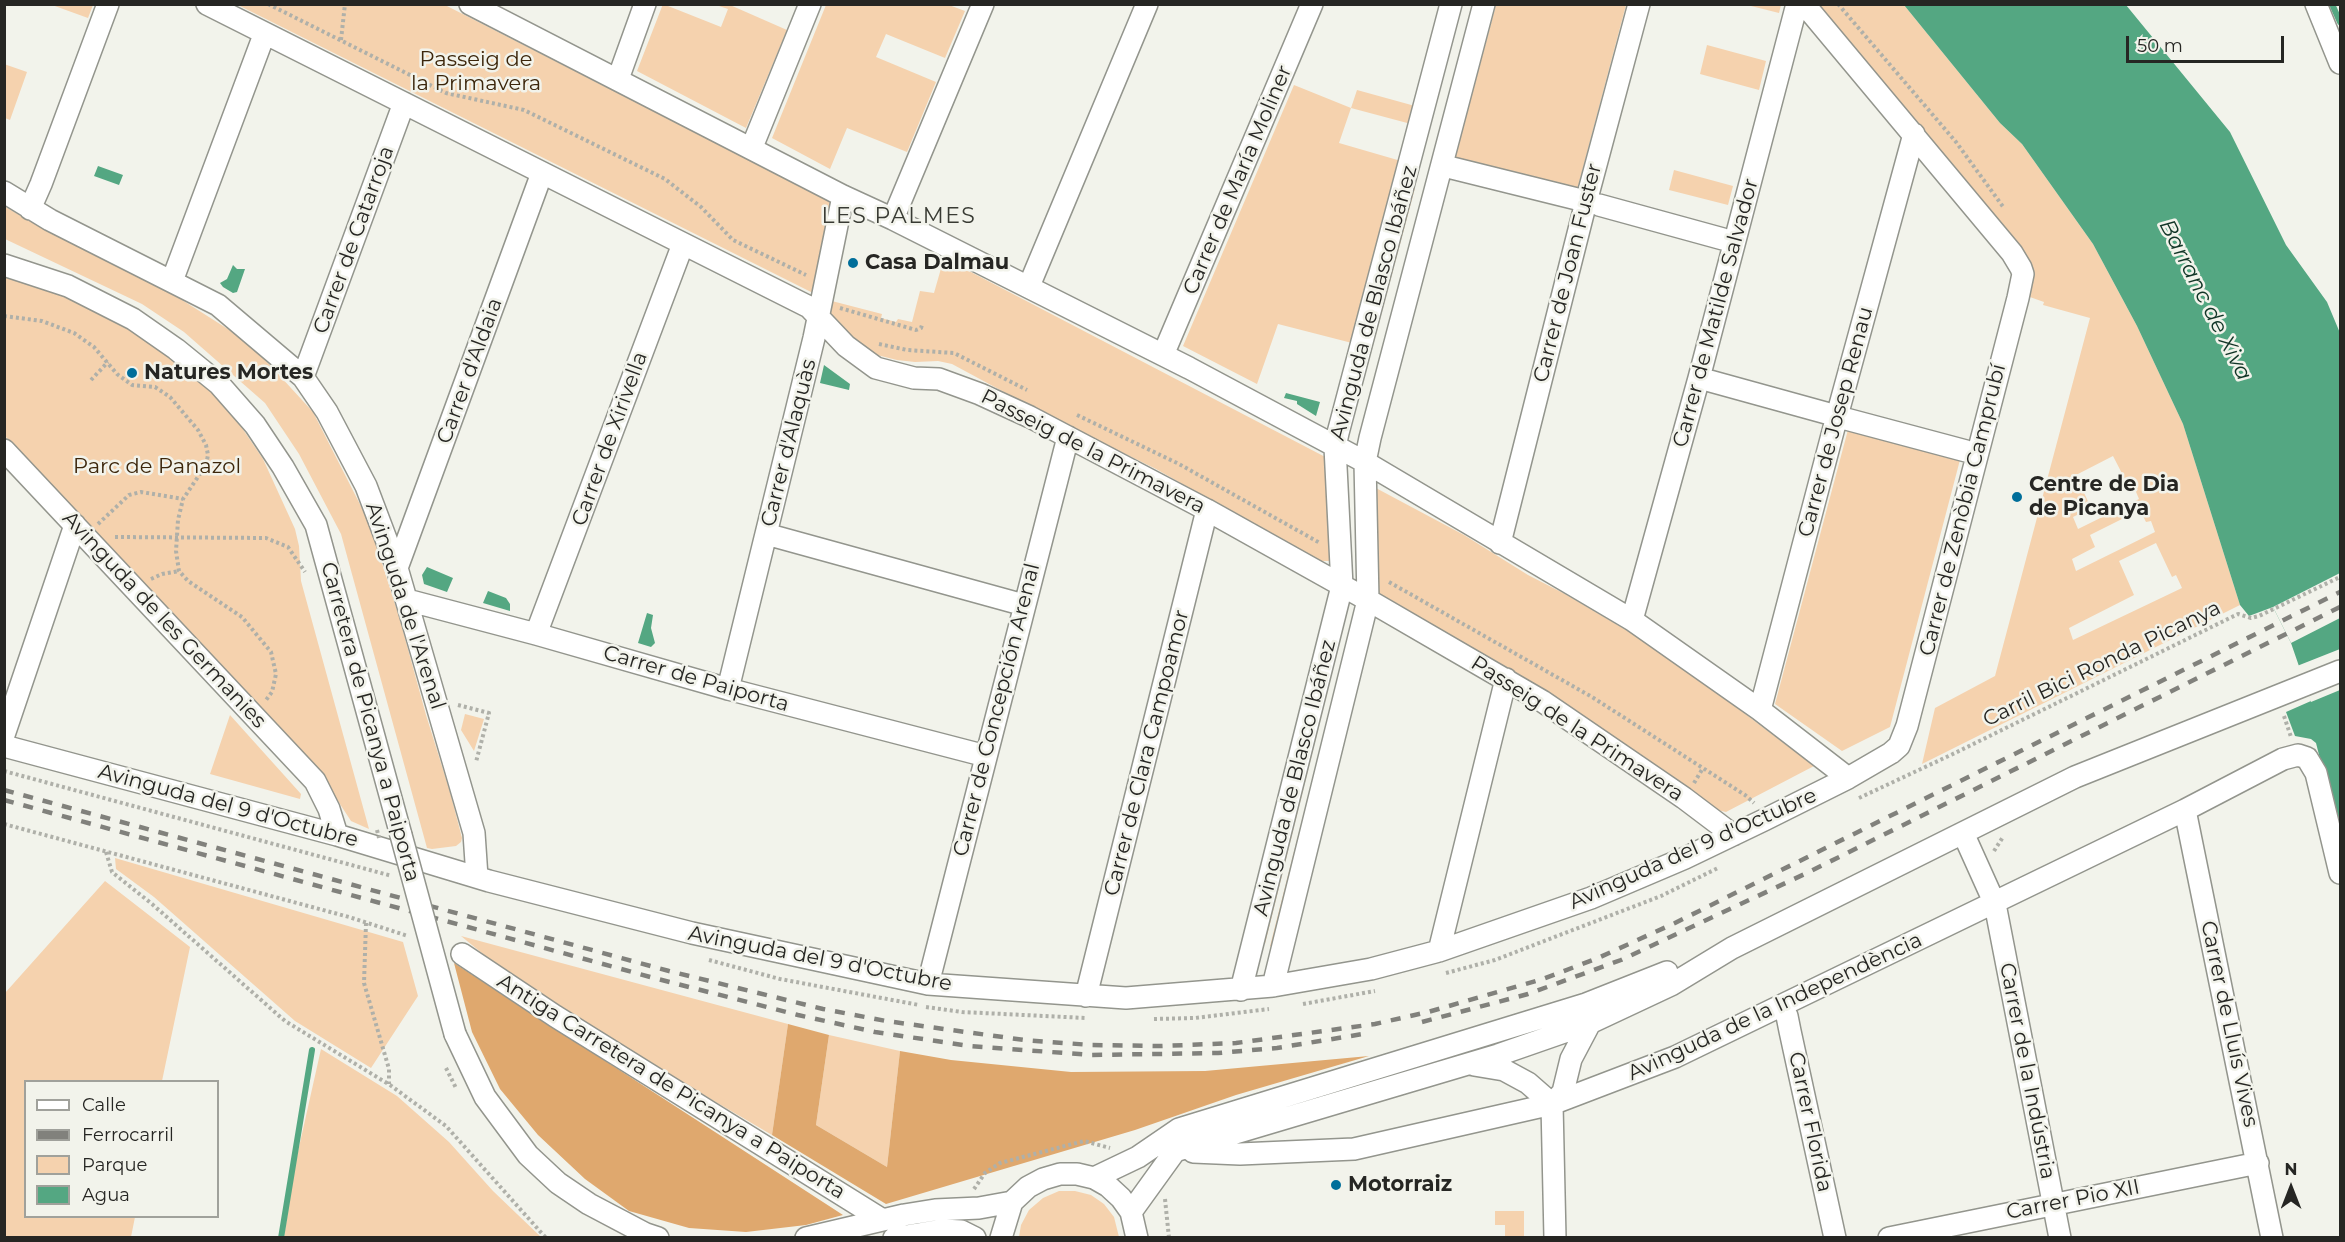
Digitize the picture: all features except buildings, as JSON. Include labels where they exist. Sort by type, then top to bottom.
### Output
[{"type":"street","points":[[30,208],[108,4]]},
{"type":"street","name":"Passeig de la Primavera","points":[[207,4],[264,35],[809,307],[846,346],[876,368],[914,378],[939,379],[1000,403],[1207,510],[1542,701],[1675,792],[1733,835]]},
{"type":"street","points":[[618,79],[645,4]]},
{"type":"street","points":[[752,147],[810,4]]},
{"type":"street","points":[[894,219],[982,4]]},
{"type":"street","points":[[1029,286],[1147,4]]},
{"type":"street","name":"Carrer de María Moliner","points":[[1163,355],[1312,4]]},
{"type":"street","name":"Avinguda de Blasco Ibáñez","points":[[1241,990],[1342,586],[1335,447],[1451,4]]},
{"type":"street","name":"Avinguda de Blasco Ibáñez","points":[[1273,986],[1368,600],[1365,462],[1370,438],[1484,4]]},
{"type":"street","name":"Carrer de Joan Fuster","points":[[1500,543],[1586,202],[1639,4]]},
{"type":"street","name":"Carrer de Matilde Salvador","points":[[1632,621],[1699,378],[1797,4]]},
{"type":"street","points":[[1804,4],[1914,134]]},
{"type":"street","points":[[2316,4],[2340,63]]},
{"type":"street","points":[[474,6],[752,147],[843,196],[1029,286],[1365,462],[1632,621],[1760,710],[1848,778]]},
{"type":"street","points":[[172,281],[264,35]]},
{"type":"street","name":"Carrer de Catarroja","points":[[303,377],[404,103]]},
{"type":"street","name":"Carrer de Zenòbia Camprubí","points":[[1905,754],[1910,714],[2023,274],[2012,254],[1939,168],[1914,134]]},
{"type":"street","name":"Carrer de Josep Renau","points":[[1760,710],[1914,134]]},
{"type":"street","points":[[1448,167],[1577,199]]},
{"type":"street","name":"Carrer d'Aldaia","points":[[397,568],[542,173]]},
{"type":"street","name":"Avinguda de l'Arenal","points":[[4,192],[98,245],[218,305],[303,377],[327,412],[366,486],[397,568],[474,834],[477,877]]},
{"type":"street","name":"Carrer d'Alaquàs","points":[[728,689],[818,318],[843,196]]},
{"type":"street","points":[[1599,205],[1723,239]]},
{"type":"street","name":"Carrer de Xirivella","points":[[536,634],[683,244]]},
{"type":"street","name":"Carretera de Picanya a Paiporta","points":[[5,265],[68,286],[133,319],[176,349],[219,384],[255,425],[283,467],[316,525],[392,837],[455,1034],[485,1097],[528,1155],[558,1183],[589,1204],[658,1238]]},
{"type":"street","points":[[1710,381],[1966,451]]},
{"type":"street","name":"Carrer de Concepción Arenal","points":[[928,984],[1068,437]]},
{"type":"street","name":"Avinguda de les Germanies","points":[[4,450],[86,526],[315,781],[329,809],[337,835]]},
{"type":"street","name":"Carrer de Clara Campoamor","points":[[1086,996],[1207,510]]},
{"type":"street","points":[[4,735],[86,526]]},
{"type":"street","points":[[766,534],[1024,605]]},
{"type":"street","name":"Carrer de Paiporta","points":[[407,600],[728,689],[986,756]]},
{"type":"street","points":[[1131,1212],[1175,1151],[1467,1064],[1590,1023],[1671,985],[1732,948],[2075,777],[2340,671]]},
{"type":"street","points":[[1438,951],[1506,679]]},
{"type":"street","name":"Avinguda del 9 d'Octubre","points":[[4,746],[294,823],[477,877],[698,935],[928,984],[1126,998],[1273,986],[1371,969],[1438,951],[1591,898],[1733,835],[1848,778],[1891,753],[1905,754]]},
{"type":"street","points":[[2302,756],[2316,773],[2340,873]]},
{"type":"street","name":"Avinguda de la Independència","points":[[1175,1151],[1240,1154],[1354,1149],[1552,1104],[1675,1057],[1995,904],[2283,759],[2302,756]]},
{"type":"street","points":[[294,823],[317,805],[320,792]]},
{"type":"street","name":"Carrer de Lluís Vives","points":[[2185,810],[2272,1238]]},
{"type":"street","name":"Carrer de la Indústria","points":[[1963,833],[1995,904],[2060,1238]]},
{"type":"street","points":[[1094,1178],[1138,1157],[1179,1129],[1586,1004],[1732,948]]},
{"type":"street","name":"Antiga Carretera de Picanya a Paiporta","points":[[462,954],[565,1023],[881,1220]]},
{"type":"street","name":"Carrer Florida","points":[[1781,1007],[1788,1023],[1835,1238]]},
{"type":"street","points":[[1556,1238],[1552,1104],[1563,1092],[1570,1059],[1590,1023]]},
{"type":"street","points":[[1467,1064],[1504,1070],[1528,1083],[1552,1104]]},
{"type":"street","name":"Carrer Pio XII","points":[[1888,1238],[2258,1163]]},
{"type":"street","points":[[1001,1238],[1012,1202],[1028,1187],[1060,1174],[1077,1174],[1094,1178],[1108,1186],[1121,1198],[1131,1212],[1137,1238]]},
{"type":"street","points":[[806,1238],[925,1211],[979,1208],[1012,1202]]},
{"type":"street","points":[[894,1238],[942,1230],[961,1231],[975,1238]]},
{"type":"path","points":[[268,4],[446,93],[525,110],[665,179],[700,207],[733,240],[814,279]]},
{"type":"path","points":[[340,40],[345,4]]},
{"type":"path","points":[[1838,4],[1956,142],[2004,208]]},
{"type":"path","points":[[839,308],[916,330],[922,325]]},
{"type":"path","points":[[4,316],[42,321],[74,333],[94,347],[117,374],[132,385],[155,387],[170,397],[198,430],[206,445],[208,455],[206,465],[183,499],[176,538],[179,571],[188,581],[242,617],[271,652],[276,674],[272,692],[262,705]]},
{"type":"path","points":[[91,380],[108,362]]},
{"type":"path","points":[[86,526],[129,495],[141,492],[183,499]]},
{"type":"path","points":[[86,526],[100,532]]},
{"type":"path","points":[[105,537],[266,538],[288,548],[303,567]]},
{"type":"path","points":[[147,582],[162,574],[179,571]]},
{"type":"path","name":"Carril Bici Ronda Picanya","points":[[1856,799],[2238,614],[2251,618],[2274,610],[2340,577]]},
{"type":"path","points":[[1383,579],[1592,697],[1755,803]]},
{"type":"path","points":[[2276,696],[2302,756]]},
{"type":"path","points":[[448,702],[489,713],[474,769]]},
{"type":"path","points":[[1905,754],[1909,774]]},
{"type":"path","points":[[4,771],[401,878]]},
{"type":"path","points":[[4,824],[409,936]]},
{"type":"path","points":[[374,836],[392,837]]},
{"type":"path","points":[[106,852],[112,872],[152,904],[285,1021],[390,1085],[446,1126],[546,1238]]},
{"type":"path","points":[[1442,974],[1517,952],[1661,896],[1724,865]]},
{"type":"path","points":[[366,923],[364,983],[389,1069],[390,1085]]},
{"type":"path","points":[[700,958],[780,979],[949,1011],[1093,1018]]},
{"type":"path","points":[[1296,1005],[1381,990]]},
{"type":"path","points":[[1148,1019],[1195,1018],[1275,1008]]},
{"type":"path","points":[[1000,1163],[1084,1141]]},
{"type":"path","points":[[1165,1197],[1169,1238]]},
{"type":"green space","points":[[663,4],[721,27],[728,9],[716,5],[730,5],[787,30],[746,128],[637,71]]},
{"type":"green space","points":[[1781,4],[1779,13],[1747,5]]},
{"type":"green space","points":[[52,5],[93,5],[88,18]]},
{"type":"green space","name":"Passeig de la Primavera","points":[[238,5],[445,5],[830,201],[813,293]]},
{"type":"green space","points":[[826,5],[949,5],[965,11],[945,58],[886,34],[876,57],[936,82],[907,152],[847,128],[830,169],[772,138]]},
{"type":"green space","points":[[1496,5],[1626,5],[1576,194],[1454,161]]},
{"type":"green space","points":[[1818,5],[1904,5],[2000,123],[2022,144],[2093,244],[2137,326],[2183,424],[2240,605],[1922,764],[1935,708],[1995,676],[2090,318],[2043,305],[2044,302],[2027,296],[2031,279]],"holes":[[[2113,456],[2130,489],[2134,487],[2139,499],[2078,529],[2073,517],[2091,508],[2076,475]],[[2140,510],[2146,522],[2151,521],[2155,532],[2076,571],[2072,559],[2095,547],[2090,535]],[[2156,543],[2172,577],[2176,575],[2182,588],[2073,640],[2069,628],[2134,595],[2119,561]]]},
{"type":"green space","points":[[1707,45],[1766,61],[1759,90],[1700,74]]},
{"type":"green space","points":[[4,64],[27,72],[10,120],[5,118]]},
{"type":"green space","points":[[1294,85],[1351,108],[1339,143],[1401,161],[1352,343],[1278,324],[1257,384],[1183,346]]},
{"type":"green space","points":[[1357,90],[1415,106],[1411,124],[1351,108]]},
{"type":"green space","points":[[1674,170],[1733,186],[1728,205],[1669,190]]},
{"type":"green space","points":[[1409,186],[1415,188],[1352,424],[1347,422]]},
{"type":"green space","points":[[4,206],[45,230],[179,298],[242,338],[313,412],[369,522],[450,792],[462,838],[456,846],[427,848],[341,534],[299,454],[265,403],[184,332],[142,304],[5,239]]},
{"type":"green space","points":[[944,258],[1331,460],[1330,561],[1321,561],[1302,552],[1156,469],[1054,419],[952,364],[938,361],[897,360],[877,355],[858,345],[841,329],[827,308],[828,300],[882,314],[881,318],[896,322],[898,319],[912,322],[920,291],[934,293]]},
{"type":"green space","name":"Parc de Panazol","points":[[5,277],[62,295],[121,322],[166,352],[212,392],[234,416],[263,459],[295,529],[299,546],[301,581],[369,829],[351,821],[323,778],[214,665],[5,436]]},
{"type":"green space","points":[[1849,426],[1961,456],[1890,727],[1842,751],[1775,704]]},
{"type":"green space","points":[[1374,487],[1464,535],[1528,575],[1631,633],[1682,666],[1814,766],[1726,812],[1717,810],[1469,647],[1374,591]]},
{"type":"green space","points":[[1340,623],[1344,625],[1265,944],[1260,943]]},
{"type":"green space","points":[[1351,627],[1275,948],[1270,946]]},
{"type":"green space","points":[[465,714],[484,719],[474,751],[461,730]]},
{"type":"green space","points":[[230,715],[301,794],[300,799],[210,774]]},
{"type":"green space","points":[[115,858],[403,942],[418,996],[371,1068],[295,1021],[154,897],[116,869]]},
{"type":"green space","points":[[105,881],[190,947],[162,1080],[24,1080],[24,1218],[135,1218],[131,1237],[5,1237],[5,993]]},
{"type":"green space","points":[[461,936],[788,1024],[772,1135],[559,1010]]},
{"type":"green space","points":[[829,1035],[900,1051],[887,1167],[816,1125]]},
{"type":"green space","points":[[321,1049],[397,1096],[449,1142],[493,1191],[541,1237],[284,1237],[295,1165]]},
{"type":"green space","points":[[1059,1191],[1075,1191],[1091,1195],[1104,1204],[1114,1217],[1119,1237],[1019,1237],[1021,1225],[1029,1210],[1043,1198]]},
{"type":"green space","points":[[1495,1211],[1524,1211],[1524,1237],[1505,1237],[1505,1225],[1495,1225]]},
{"type":"shaded area","points":[[454,963],[843,1215],[806,1225],[746,1232],[689,1228],[629,1211],[585,1179],[538,1135],[500,1089],[472,1032]]},
{"type":"shaded area","points":[[788,1024],[829,1035],[816,1125],[887,1167],[900,1051],[951,1060],[1071,1072],[1205,1071],[1369,1056],[1236,1095],[1135,1130],[886,1204],[772,1135]]},
{"type":"water","name":"Barranc de Xiva","points":[[1904,5],[2126,5],[2230,132],[2286,245],[2327,302],[2340,333],[2340,838],[2316,743],[2311,739],[2295,736],[2286,712],[2311,701],[2291,643],[2273,607],[2249,616],[2240,605],[2183,424],[2137,326],[2093,244],[2022,144],[2000,123]]},
{"type":"water","points":[[98,166],[123,175],[119,185],[94,176]]},
{"type":"water","points":[[233,265],[237,269],[245,269],[237,292],[233,293],[220,283],[227,279]]},
{"type":"water","points":[[824,365],[850,384],[849,390],[820,383]]},
{"type":"water","points":[[1286,393],[1320,402],[1316,416],[1297,404],[1297,401],[1284,398]]},
{"type":"water","points":[[427,567],[453,578],[447,592],[424,584],[422,575]]},
{"type":"water","points":[[488,591],[506,598],[510,604],[510,611],[483,603]]},
{"type":"water","points":[[647,613],[653,615],[651,628],[655,643],[651,647],[638,643]]},
{"type":"pier","points":[[2340,573],[2340,618],[2291,643],[2273,607]]},
{"type":"pier","points":[[2340,649],[2340,690],[2311,702],[2297,666]]},
{"type":"waterway","points":[[2332,4],[2340,22]]},
{"type":"waterway","points":[[281,1238],[312,1050]]},
{"type":"railway","points":[[4,790],[669,971],[823,1009],[886,1021],[1024,1040],[1091,1045],[1161,1046],[1236,1043],[1375,1024],[1428,1012],[1543,979],[1598,958],[1675,923],[2340,592]]},
{"type":"railway","points":[[1422,1022],[1528,994],[1621,960],[1809,872],[2340,607]]},
{"type":"railway","points":[[4,800],[654,978],[875,1032],[970,1046],[1091,1055],[1218,1053],[1277,1048],[1369,1033]]},
{"type":"place","name":"Casa Dalmau","points":[[853,263]]},
{"type":"place","name":"Natures Mortes","points":[[132,373]]},
{"type":"place","name":"Centre de Dia de Picanya","points":[[2017,497]]},
{"type":"place","name":"Motorraiz","points":[[1336,1185]]},
{"type":"district","name":"LES PALMES","points":[[899,217]]}]
